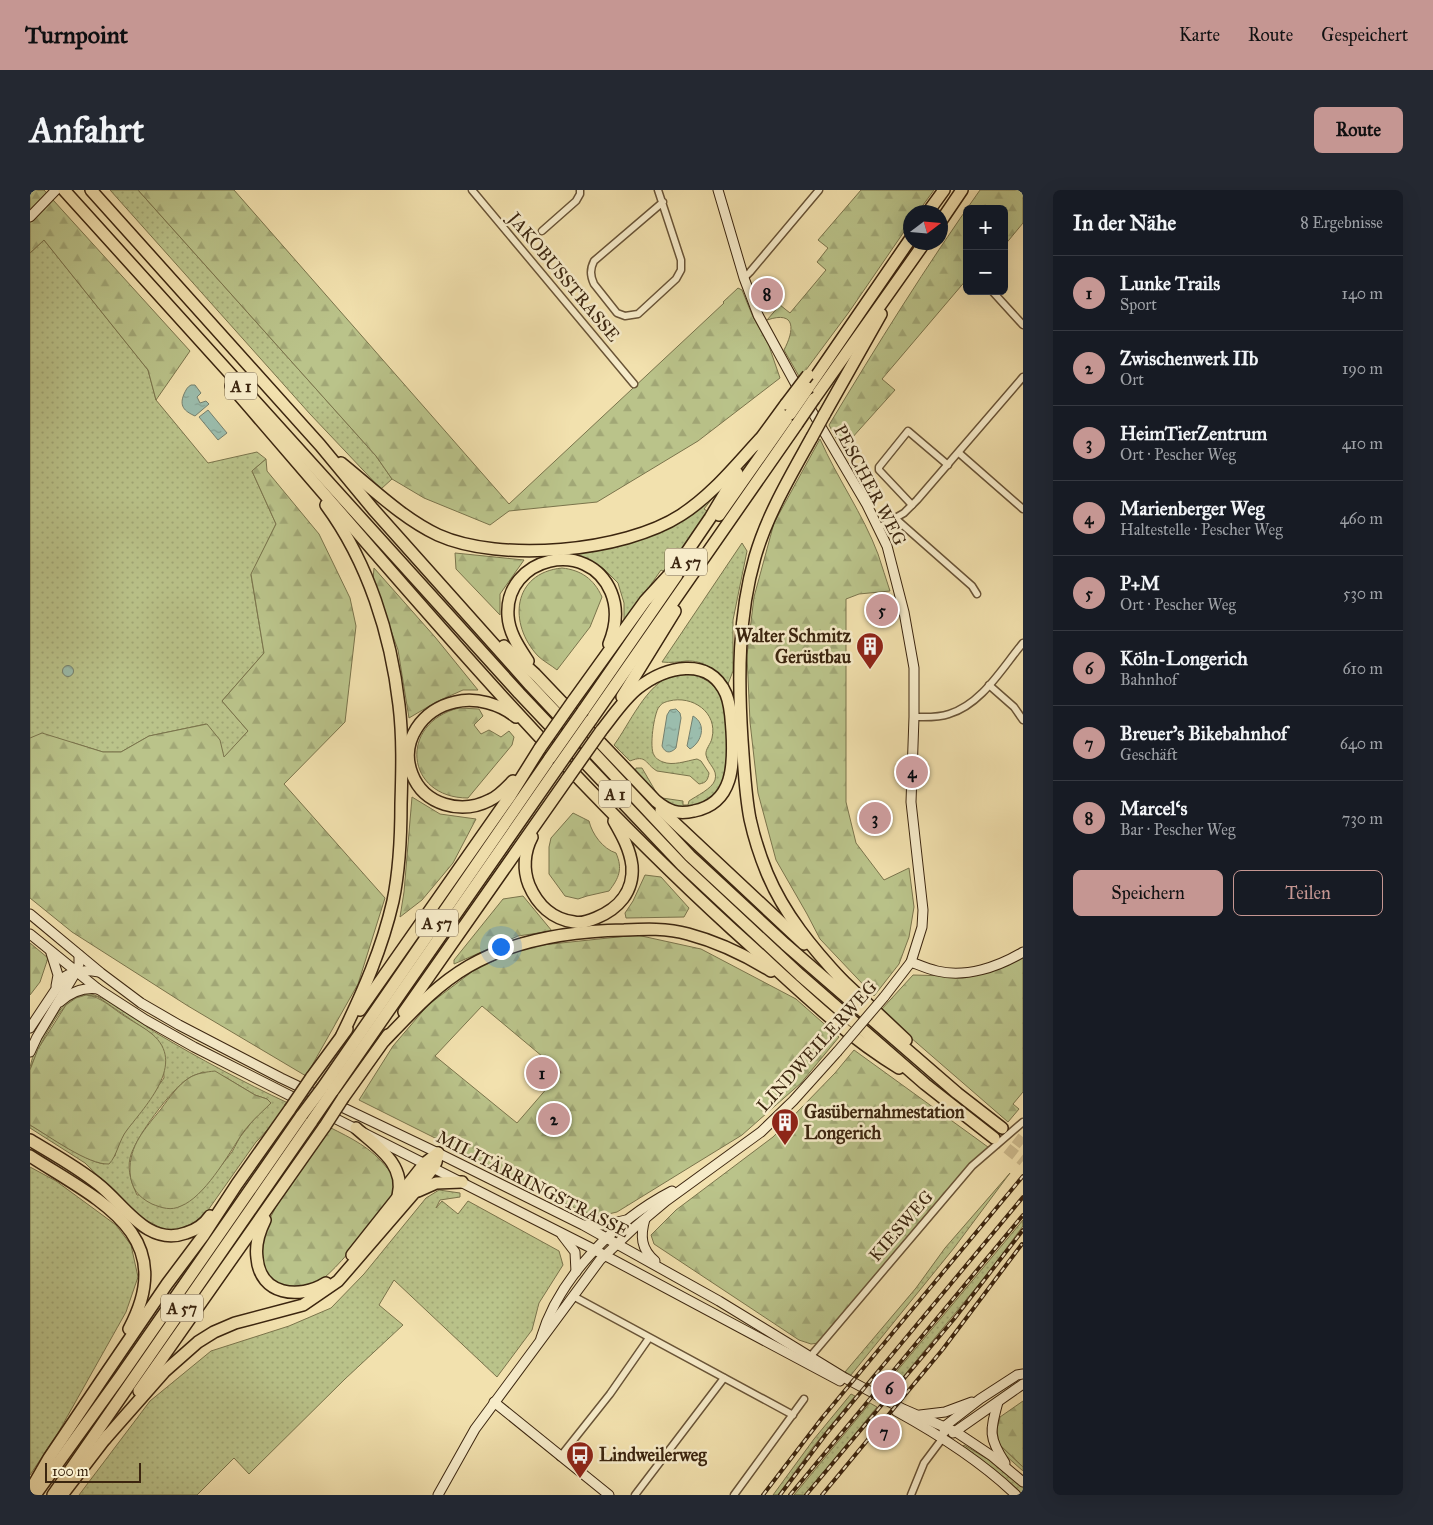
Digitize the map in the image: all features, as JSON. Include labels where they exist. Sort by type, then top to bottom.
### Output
[{"type":"highway","name":"A 1","points":[[91,190],[530,685],[690,856],[785,944],[957,1094],[1002,1128]]},
{"type":"highway","points":[[933,205],[944,190]]},
{"type":"highway","points":[[948,210],[962,190]]},
{"type":"highway","name":"A 1","points":[[62,191],[328,480],[519,693],[682,865],[800,975],[925,1084],[994,1138]]},
{"type":"highway","name":"A 57","points":[[328,1089],[550,758],[788,409],[808,388],[903,248]]},
{"type":"highway","name":"A 57","points":[[35,1495],[120,1377],[204,1255],[307,1118],[592,720],[814,399],[920,250]]},
{"type":"highway","points":[[843,980],[816,953],[768,875],[750,819],[741,724],[740,649],[744,604],[756,555],[770,519],[824,415],[908,268]]},
{"type":"highway","points":[[155,293],[157,300],[440,626],[536,733],[605,806],[675,876],[803,992],[878,1055],[925,1084]]},
{"type":"highway","points":[[320,446],[416,523],[439,535],[466,544],[495,548],[539,550],[585,547],[632,537],[672,520],[698,503],[713,489],[788,409],[808,375],[836,338],[852,324]]},
{"type":"highway","points":[[30,1491],[49,1458],[104,1375],[203,1236],[236,1184],[504,804],[594,670],[645,601],[678,565],[760,439]]},
{"type":"highway","points":[[292,457],[332,513],[355,552],[382,621],[394,672],[399,706],[402,772],[401,833],[393,899],[382,941],[367,983],[342,1036]]},
{"type":"highway","points":[[561,701],[533,668],[515,641],[508,616],[510,599],[515,587],[523,575],[534,566],[549,560],[572,560],[593,569],[607,584],[615,606],[616,620],[607,648],[594,670]]},
{"type":"highway","points":[[105,1440],[601,731],[682,600],[702,561]]},
{"type":"highway","points":[[467,613],[535,674],[665,809],[672,812],[685,813],[697,810],[717,799],[725,790],[730,779],[734,756],[729,702],[717,680],[707,674],[688,668],[678,668],[665,672],[639,687],[630,695],[601,731]]},
{"type":"highway","points":[[527,768],[504,790],[490,800],[469,807],[457,807],[434,800],[418,784],[412,773],[409,758],[410,745],[418,724],[427,715],[437,708],[458,701],[482,702],[504,709],[536,733]]},
{"type":"highway","points":[[604,747],[651,800],[708,856],[938,1070],[957,1094]]},
{"type":"highway","points":[[546,810],[530,840],[526,853],[526,878],[533,896],[539,904],[548,912],[574,923],[587,922],[610,912],[627,892],[631,880],[632,867],[629,850],[605,806]]},
{"type":"highway","points":[[384,1041],[425,999],[468,966],[490,955],[518,945],[576,933],[647,929],[687,934],[722,945],[750,958],[803,992]]},
{"type":"highway","name":"A 57","points":[[53,1495],[307,1118]]},
{"type":"highway","points":[[356,1128],[394,1165],[400,1179],[398,1196]]},
{"type":"highway","points":[[30,1140],[88,1176],[140,1224],[159,1234],[169,1236],[180,1235],[199,1228],[207,1221],[236,1184]]},
{"type":"highway","points":[[272,1202],[260,1230],[257,1243],[259,1269],[268,1281],[279,1290],[292,1293],[303,1292],[319,1287],[332,1278],[398,1196],[429,1165],[436,1162],[438,1153]]},
{"type":"highway","points":[[30,1156],[107,1206],[128,1227],[140,1249],[144,1261],[145,1280],[142,1298],[131,1326],[104,1375]]},
{"type":"highway","points":[[62,1495],[105,1440],[164,1372],[198,1342],[234,1323],[303,1304],[327,1290],[348,1270],[414,1193],[429,1165]]},
{"type":"highway","points":[[414,1193],[436,1183],[462,1182]]},
{"type":"highway","points":[[204,1255],[236,1184]]},
{"type":"main road","name":"PESCHER WEG","points":[[718,190],[744,278],[762,324],[878,528],[892,560],[914,668],[911,802],[923,910],[922,927],[911,962]]},
{"type":"main road","points":[[30,217],[62,191]]},
{"type":"main road","name":"MILITÄRRINGSTRASSE","points":[[30,914],[101,973],[142,1003],[201,1037],[583,1225],[663,1269],[853,1383],[956,1432],[1010,1469],[1023,1482]]},
{"type":"main road","name":"MILITÄRRINGSTRASSE","points":[[30,934],[98,989],[146,1020],[242,1072],[561,1232],[900,1413],[979,1464],[1016,1495]]},
{"type":"main road","points":[[50,951],[58,975],[54,991]]},
{"type":"main road","points":[[911,962],[938,971],[965,973],[1001,964],[1023,952]]},
{"type":"main road","points":[[30,1052],[54,1007],[76,972],[80,964],[79,955]]},
{"type":"main road","name":"LINDWEILERWEG","points":[[438,1495],[469,1438],[494,1402],[605,1255],[645,1219],[694,1180],[725,1160],[760,1132],[793,1101],[884,997],[911,962]]},
{"type":"main road","points":[[30,1028],[64,977],[87,970],[101,973]]},
{"type":"main road","points":[[54,1007],[64,998],[79,990],[98,989]]},
{"type":"main road","name":"LINDWEILERWEG","points":[[541,1338],[544,1326],[576,1272],[595,1250],[629,1219],[662,1196],[694,1180]]},
{"type":"main road","points":[[583,1225],[604,1225],[629,1219]]},
{"type":"main road","points":[[645,1219],[642,1237],[643,1245],[650,1256],[663,1269]]},
{"type":"main road","points":[[561,1232],[575,1252],[576,1272]]},
{"type":"main road","points":[[942,1439],[945,1426],[980,1399],[1017,1375],[1023,1374]]},
{"type":"main road","points":[[942,1439],[956,1432],[1023,1384]]},
{"type":"main road","points":[[919,1415],[945,1412],[980,1399]]},
{"type":"main road","points":[[494,1402],[609,1495]]},
{"type":"main road","points":[[998,1402],[991,1431],[996,1448],[1010,1469]]},
{"type":"street","name":"JAKOBUSSTRASSE","points":[[472,190],[634,384]]},
{"type":"street","points":[[542,231],[576,200],[580,190]]},
{"type":"street","points":[[658,190],[662,202],[681,260],[679,274],[643,310],[630,316],[620,314],[594,284],[591,278],[591,267],[594,261],[662,202]]},
{"type":"street","points":[[744,278],[819,190]]},
{"type":"street","points":[[996,295],[1023,325]]},
{"type":"street","points":[[878,528],[896,519],[912,505],[948,466],[1023,376]]},
{"type":"street","points":[[912,505],[879,470],[879,467],[908,431],[948,466]]},
{"type":"street","points":[[959,452],[1023,509]]},
{"type":"street","points":[[896,519],[972,586],[977,594]]},
{"type":"street","points":[[914,717],[941,716],[956,711],[975,700],[1023,643]]},
{"type":"street","points":[[989,685],[1014,707],[1023,720]]},
{"type":"street","name":"KIESWEG","points":[[810,1357],[972,1166],[1023,1122]]},
{"type":"street","points":[[573,1296],[793,1415]]},
{"type":"street","points":[[560,1457],[610,1394],[648,1338]]},
{"type":"street","points":[[635,1495],[724,1378]]},
{"type":"street","points":[[734,1495],[804,1399]]},
{"type":"street","points":[[911,1495],[924,1463],[942,1439]]},
{"type":"green space","points":[[30,190],[44,190],[190,351],[156,400],[148,370],[44,240],[30,253]]},
{"type":"green space","points":[[110,190],[138,190],[376,456],[392,479],[381,489],[310,414]]},
{"type":"green space","points":[[138,190],[234,190],[509,504],[738,288],[742,290],[753,317],[769,346],[780,378],[698,441],[597,502],[509,511],[490,525],[424,498],[392,479],[376,456]]},
{"type":"green space","points":[[861,190],[934,190],[923,205],[903,205],[903,233],[849,312],[800,378],[784,350],[790,336],[791,324],[784,318],[767,320],[780,305],[790,313],[826,270],[817,262],[828,248],[818,240]]},
{"type":"green space","points":[[980,190],[1023,190],[1023,223],[1008,241],[1008,205],[970,205]]},
{"type":"green space","points":[[963,215],[963,284],[882,379],[895,390],[842,449],[829,425],[939,250],[948,250],[948,236]]},
{"type":"green space","points":[[44,240],[148,370],[156,400],[208,463],[257,452],[266,459],[252,471],[276,524],[251,575],[264,653],[222,701],[248,731],[224,758],[206,724],[149,736],[121,752],[103,752],[74,743],[30,738],[30,253]]},
{"type":"green space","points":[[820,439],[872,539],[890,591],[859,594],[846,599],[846,802],[856,843],[884,880],[909,868],[914,907],[909,937],[899,964],[874,996],[820,939],[776,860],[758,793],[750,722],[747,655],[754,597],[774,523]]},
{"type":"green space","points":[[266,459],[267,471],[319,534],[350,598],[356,626],[345,722],[284,784],[385,898],[358,984],[306,1076],[188,1006],[72,932],[30,898],[30,738],[42,733],[103,752],[121,752],[149,736],[207,724],[220,740],[224,757],[248,731],[222,701],[264,653],[251,574],[276,524],[252,471]]},
{"type":"green space","points":[[714,496],[704,509],[710,513],[667,573],[661,570],[626,620],[624,619],[624,603],[618,583],[604,569],[582,558],[562,555],[607,548]]},
{"type":"green space","points":[[742,543],[747,551],[733,620],[733,671],[728,684],[710,667],[699,662],[662,662]]},
{"type":"green space","points":[[455,553],[524,560],[500,594],[500,615],[456,569]]},
{"type":"green space","points":[[374,568],[435,637],[478,690],[463,690],[436,702],[409,718],[398,650],[373,580]]},
{"type":"green space","points":[[562,568],[586,576],[595,585],[602,597],[590,627],[557,670],[542,660],[528,643],[519,615],[520,602],[525,590],[533,579],[545,572]]},
{"type":"green space","points":[[688,674],[708,681],[721,697],[726,714],[727,753],[725,774],[716,792],[709,800],[699,805],[682,808],[667,804],[662,800],[635,773],[636,768],[642,768],[656,792],[662,798],[683,801],[683,805],[688,805],[689,801],[711,786],[716,776],[706,753],[713,729],[707,713],[694,703],[686,701],[669,701],[662,704],[655,716],[652,745],[655,756],[663,762],[675,763],[697,759],[701,761],[709,773],[703,783],[699,784],[690,776],[657,771],[643,759],[630,761],[614,745],[639,706],[654,687],[673,675]]},
{"type":"green space","points":[[459,708],[479,709],[483,716],[474,725],[481,734],[489,730],[501,737],[509,731],[514,737],[512,745],[468,798],[447,795],[431,786],[421,773],[417,759],[418,743],[426,728],[439,716]]},
{"type":"green space","points":[[412,797],[440,814],[476,819],[453,863],[422,900],[400,917],[404,892]]},
{"type":"green space","points":[[573,813],[589,821],[599,840],[616,853],[619,864],[619,873],[609,891],[578,899],[565,896],[549,874],[551,838]]},
{"type":"green space","points":[[645,875],[661,877],[689,908],[684,917],[626,918],[625,913]]},
{"type":"green space","points":[[523,896],[552,931],[518,936],[454,964],[454,960],[503,899]]},
{"type":"green space","points":[[637,935],[701,949],[796,999],[839,1037],[801,1083],[742,1135],[617,1212],[600,1216],[583,1212],[359,1100],[393,1046],[428,1005],[473,971],[519,949]],"holes":[[[482,1006],[561,1072],[517,1123],[435,1056]]]},
{"type":"green space","points":[[30,943],[48,958],[40,982],[30,995]]},
{"type":"green space","points":[[1023,955],[1023,1092],[1013,1104],[1019,1109],[1008,1122],[880,1011],[913,975],[951,976]]},
{"type":"green space","points":[[84,993],[92,994],[111,1003],[158,1034],[238,1079],[288,1103],[256,1142],[206,1213],[192,1224],[175,1230],[163,1229],[140,1217],[85,1163],[30,1128],[30,1125],[76,1153],[104,1164],[115,1156],[124,1133],[164,1078],[162,1046],[152,1034],[98,997],[89,995],[75,998],[62,1010],[42,1041],[30,1070],[34,1054],[50,1024],[69,1000]],"holes":[[[203,1072],[225,1077],[255,1095],[267,1099],[265,1108],[240,1137],[232,1152],[199,1193],[137,1195],[132,1182],[129,1163],[133,1150],[146,1127],[173,1092],[191,1077]]]},
{"type":"green space","points":[[86,995],[97,998],[152,1034],[162,1045],[166,1058],[160,1084],[144,1109],[124,1134],[109,1164],[90,1160],[30,1125],[30,1070],[38,1049],[66,1005],[76,998]]},
{"type":"green space","points":[[854,1050],[988,1147],[819,1343],[811,1344],[799,1340],[654,1244],[651,1235],[676,1210],[773,1137],[835,1073]]},
{"type":"green space","points":[[215,1071],[271,1103],[254,1119],[214,1176],[190,1201],[170,1209],[152,1204],[139,1195],[132,1183],[130,1162],[135,1145],[170,1096],[181,1084],[195,1075]]},
{"type":"green space","points":[[329,1127],[368,1149],[387,1168],[391,1165],[396,1191],[354,1246],[329,1273],[317,1283],[307,1288],[284,1288],[267,1274],[263,1265],[261,1250],[265,1231],[280,1200]]},
{"type":"green space","points":[[30,1167],[56,1181],[116,1225],[131,1245],[138,1277],[126,1312],[58,1433],[30,1475]]},
{"type":"green space","points":[[1010,1173],[954,1248],[851,1375],[845,1372],[916,1288],[945,1248]]},
{"type":"green space","points":[[439,1190],[460,1193],[460,1197],[440,1200],[436,1208],[442,1201],[458,1214],[468,1201],[559,1251],[563,1265],[539,1303],[532,1330],[497,1377],[394,1280],[379,1305],[403,1325],[345,1379],[249,1474],[234,1458],[197,1495],[79,1495],[150,1401],[211,1351],[289,1326],[331,1308],[364,1274],[426,1198]]},
{"type":"green space","points":[[1023,1220],[1023,1226],[988,1273],[889,1394],[881,1390]]},
{"type":"green space","points":[[851,1394],[855,1396],[813,1447],[778,1495],[773,1495],[814,1439]]},
{"type":"green space","points":[[1023,1401],[1023,1467],[1000,1445],[997,1429],[1000,1417]]},
{"type":"green space","points":[[870,1403],[877,1407],[805,1495],[794,1495]]},
{"type":"green space","points":[[964,1445],[994,1463],[1023,1487],[1023,1495],[990,1467],[962,1448]]},
{"type":"green space","points":[[997,1445],[1000,1445],[1023,1467],[1023,1471],[1005,1455]]},
{"type":"water","points":[[191,385],[195,385],[201,393],[197,397],[200,403],[206,401],[209,404],[195,416],[185,410],[182,405],[184,394]]},
{"type":"water","points":[[208,410],[227,433],[218,440],[199,417]]},
{"type":"water","points":[[68,665],[74,671],[68,677],[62,671]]},
{"type":"water","points":[[676,709],[680,713],[681,718],[676,748],[668,752],[662,746],[667,715],[670,710]]},
{"type":"water","points":[[693,716],[700,724],[701,733],[698,742],[690,749],[687,746]]},
{"type":"tunnel","points":[[1002,1128],[1023,1144]]},
{"type":"tunnel","points":[[994,1138],[1023,1161]]},
{"type":"railway","points":[[763,1495],[822,1418],[1023,1176]]},
{"type":"railway","points":[[780,1495],[826,1434],[1023,1197]]},
{"type":"railway","points":[[790,1495],[1023,1215]]},
{"type":"railway","points":[[806,1495],[954,1319],[1023,1230]]},
{"type":"railway","points":[[822,1495],[943,1349],[1022,1244]]},
{"type":"place","name":"Marcel‘s","points":[[767,294]]},
{"type":"place","name":"P+M","points":[[882,610]]},
{"type":"place","name":"Walter Schmitz Gerüstbau","points":[[870,670]]},
{"type":"place","name":"Marienberger Weg","points":[[912,772]]},
{"type":"place","name":"HeimTierZentrum","points":[[875,818]]},
{"type":"place","name":"Lunke Trails","points":[[542,1073]]},
{"type":"place","name":"Zwischenwerk IIb","points":[[554,1119]]},
{"type":"place","name":"Gasübernahmestation Longerich","points":[[785,1146]]},
{"type":"place","name":"Köln-Longerich","points":[[889,1388]]},
{"type":"place","name":"Breuer's Bikebahnhof","points":[[884,1432]]},
{"type":"place","name":"Lindweilerweg","points":[[580,1479]]}]
